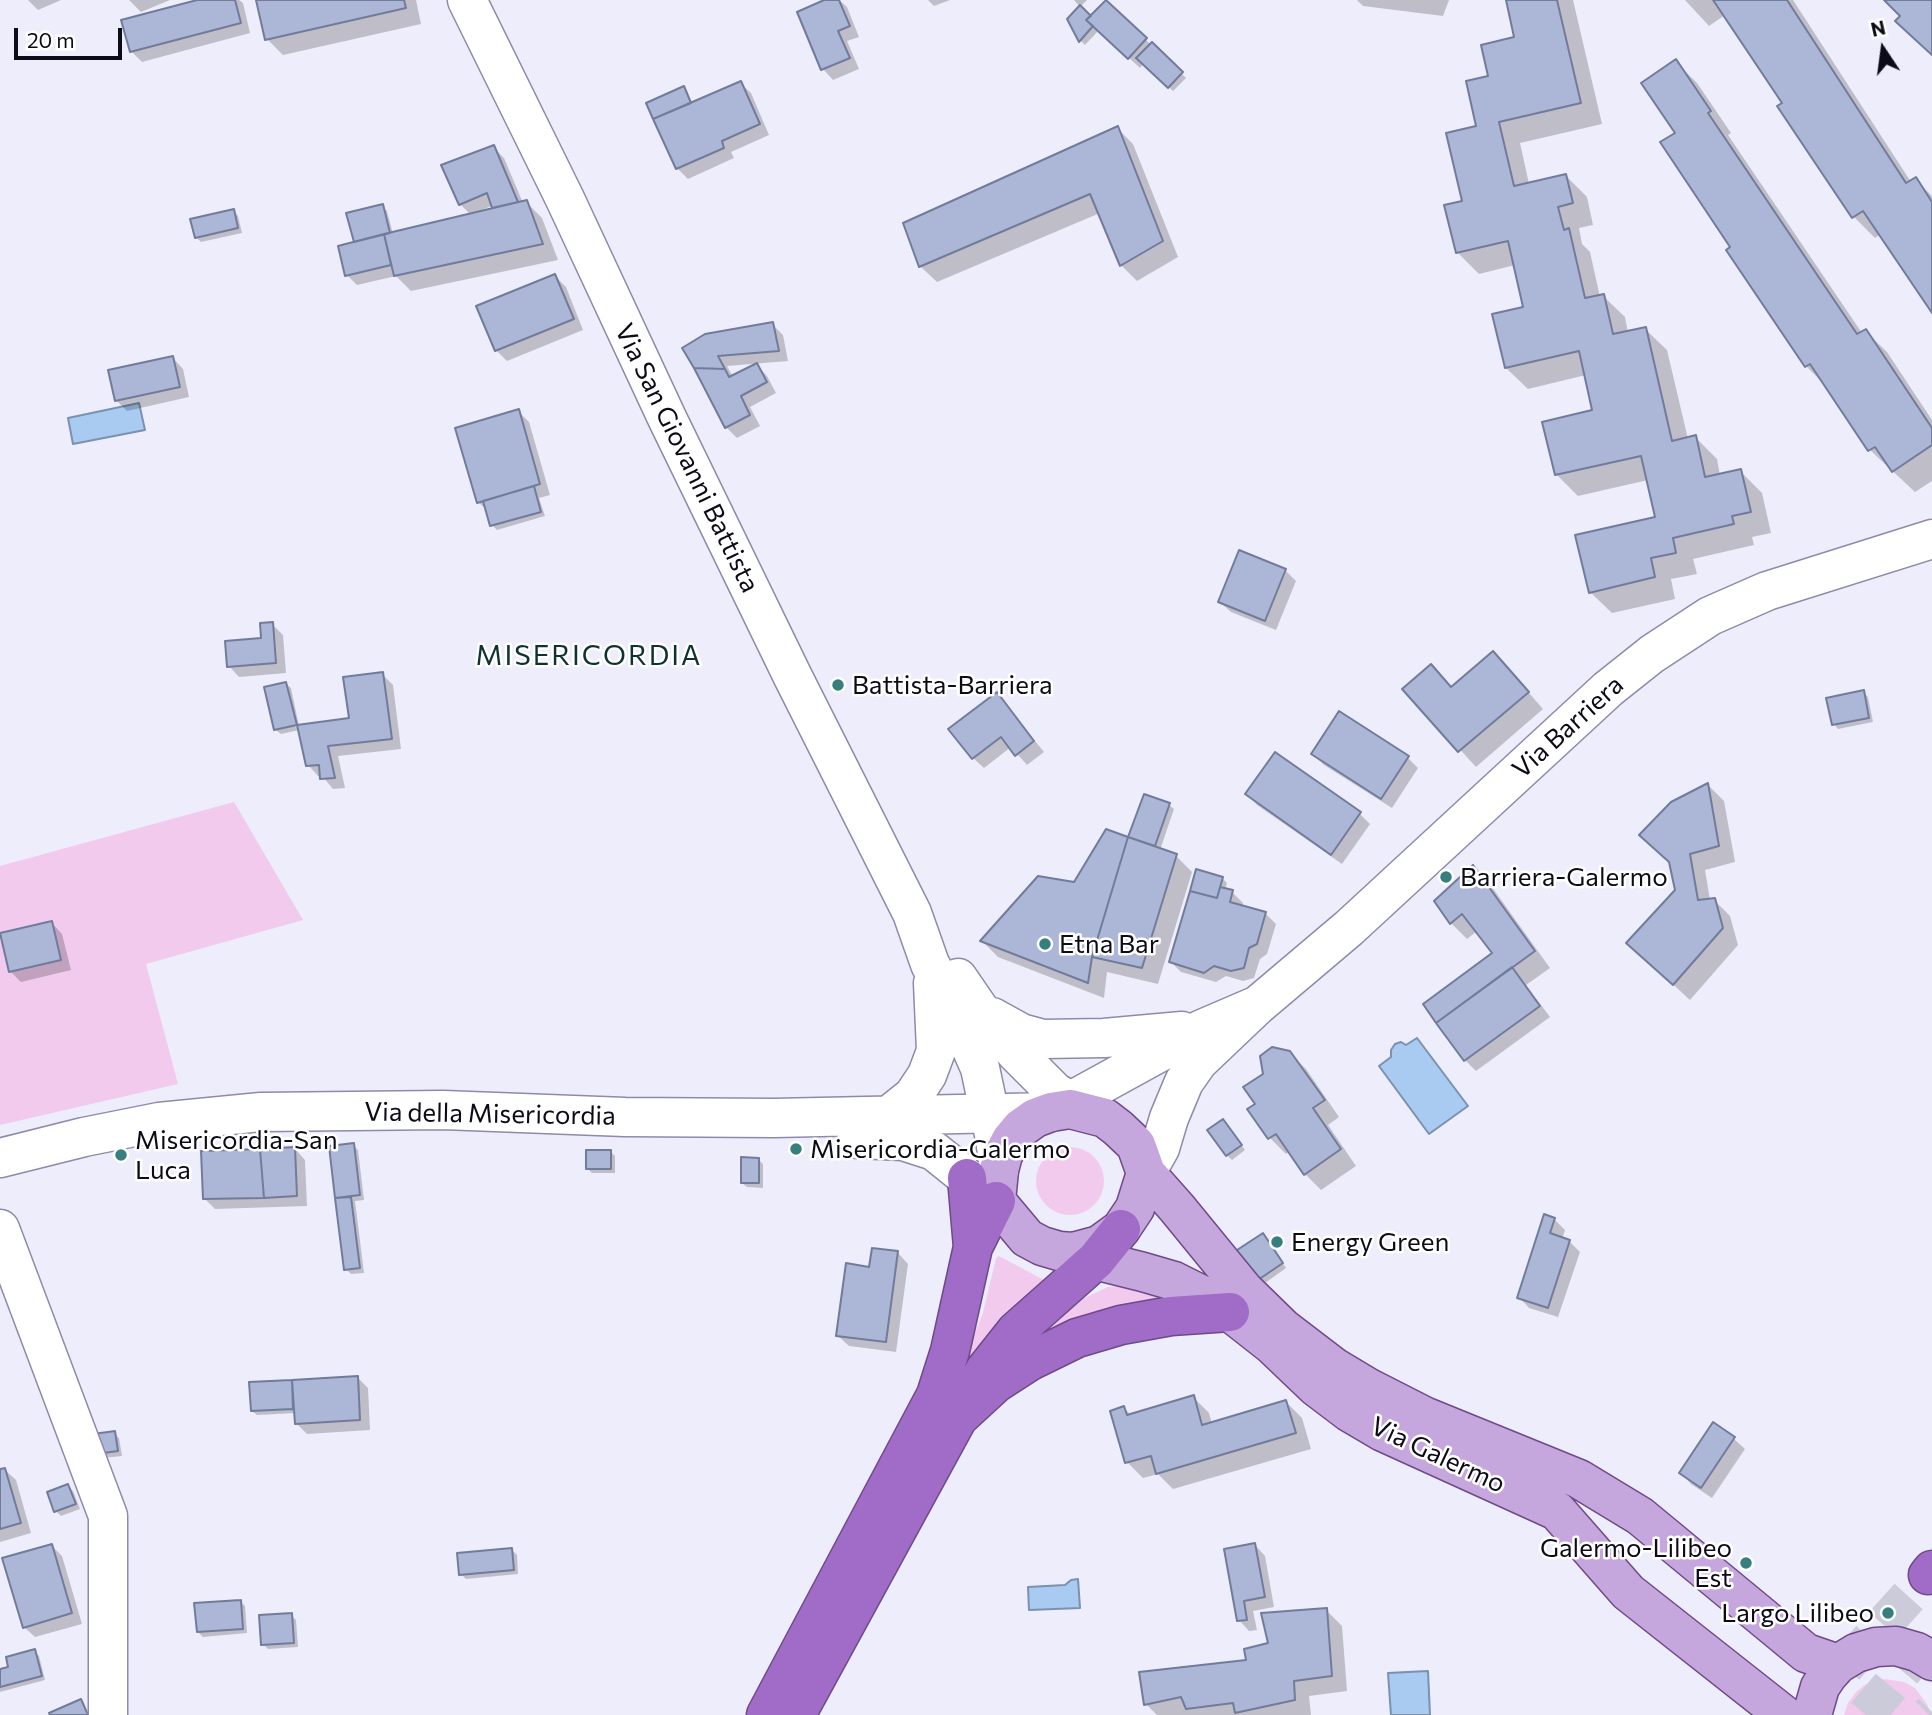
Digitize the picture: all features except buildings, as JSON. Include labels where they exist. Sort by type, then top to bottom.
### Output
[{"type":"highway","points":[[765,1715],[936,1395],[950,1351],[987,1183]]},
{"type":"highway","points":[[796,1715],[985,1370],[1016,1331],[1096,1260],[1121,1229]]},
{"type":"highway","points":[[958,1418],[996,1384],[1030,1361],[1077,1338],[1121,1325],[1171,1316],[1230,1312]]},
{"type":"main road","name":"Via San Giovanni Battista","points":[[467,0],[793,677],[912,913]]},
{"type":"main road","name":"Via Barriera","points":[[1258,1005],[1349,928],[1608,689],[1652,654],[1710,616],[1767,592],[1932,539]]},
{"type":"main road","points":[[912,913],[930,964],[954,1009],[980,1068],[990,1115],[987,1183]]},
{"type":"main road","points":[[912,913],[982,1013],[1069,1108],[1105,1118],[1153,1160]]},
{"type":"main road","points":[[888,1116],[913,1096],[927,1075],[936,1051],[936,1013],[930,964]]},
{"type":"main road","points":[[987,1183],[1011,1140],[1035,1118],[1069,1108],[1202,1029],[1258,1005]]},
{"type":"main road","points":[[774,1118],[837,1138],[903,1141],[934,1151],[987,1183],[1027,1238],[1042,1246],[1073,1252],[1099,1245],[1121,1229],[1135,1208],[1184,1082],[1198,1062],[1258,1005]]},
{"type":"main road","points":[[982,1013],[1021,1032],[1043,1039],[1104,1038],[1202,1029]]},
{"type":"main road","name":"Via della Misericordia","points":[[0,1158],[159,1122],[261,1112],[443,1110],[625,1117],[774,1118],[990,1115],[1069,1108]]},
{"type":"main road","name":"Via Galermo","points":[[1153,1160],[1177,1208],[1244,1290],[1283,1328],[1334,1367],[1368,1388],[1424,1416],[1579,1479],[1640,1516],[1806,1653],[1838,1664]]},
{"type":"main road","points":[[0,1229],[108,1516],[108,1715]]},
{"type":"main road","name":"Via Galermo","points":[[1059,1251],[1174,1281],[1202,1295],[1230,1312],[1272,1345],[1316,1387],[1349,1412],[1382,1432],[1557,1511],[1628,1592],[1784,1715]]},
{"type":"main road","points":[[1812,1715],[1820,1688],[1838,1664],[1856,1653],[1876,1647],[1896,1646],[1927,1654]]},
{"type":"shaded area","points":[[234,802],[303,920],[146,964],[178,1084],[0,1125],[0,866]]},
{"type":"shaded area","points":[[1070,1147],[1083,1150],[1094,1157],[1101,1168],[1104,1181],[1101,1194],[1094,1205],[1083,1212],[1070,1215],[1057,1212],[1046,1205],[1039,1194],[1036,1181],[1039,1168],[1046,1157],[1057,1150]]},
{"type":"shaded area","points":[[999,1256],[1044,1280],[970,1369],[962,1365],[983,1313],[996,1258]]},
{"type":"shaded area","points":[[1118,1286],[1171,1295],[1041,1341],[1041,1327],[1072,1304],[1108,1287]]},
{"type":"shaded area","points":[[1885,1679],[1904,1682],[1915,1688],[1927,1704],[1931,1715],[1844,1715],[1856,1692],[1866,1684]]},
{"type":"water","points":[[139,403],[145,430],[73,444],[68,418]]},
{"type":"water","points":[[1417,1038],[1468,1106],[1429,1134],[1379,1066],[1391,1057],[1395,1044],[1401,1042],[1406,1045]]},
{"type":"water","points":[[1078,1579],[1080,1608],[1029,1610],[1028,1587],[1065,1585]]},
{"type":"water","points":[[1428,1671],[1430,1715],[1391,1715],[1388,1673]]},
{"type":"tunnel","points":[[1845,1667],[1928,1575]]},
{"type":"tunnel","points":[[1866,1715],[1932,1636]]},
{"type":"tunnel","points":[[1929,1715],[1932,1712]]},
{"type":"place","name":"Battista-Barriera","points":[[838,685]]},
{"type":"place","name":"Barriera-Galermo","points":[[1446,877]]},
{"type":"place","name":"Etna Bar","points":[[1045,944]]},
{"type":"place","name":"Misericordia-Galermo","points":[[796,1149]]},
{"type":"place","name":"Misericordia-San Luca","points":[[121,1155]]},
{"type":"place","name":"Energy Green","points":[[1277,1242]]},
{"type":"place","name":"Galermo-Lilibeo Est","points":[[1746,1563]]},
{"type":"place","name":"Largo Lilibeo","points":[[1888,1613]]},
{"type":"district","name":"MISERICORDIA","points":[[589,656]]}]
